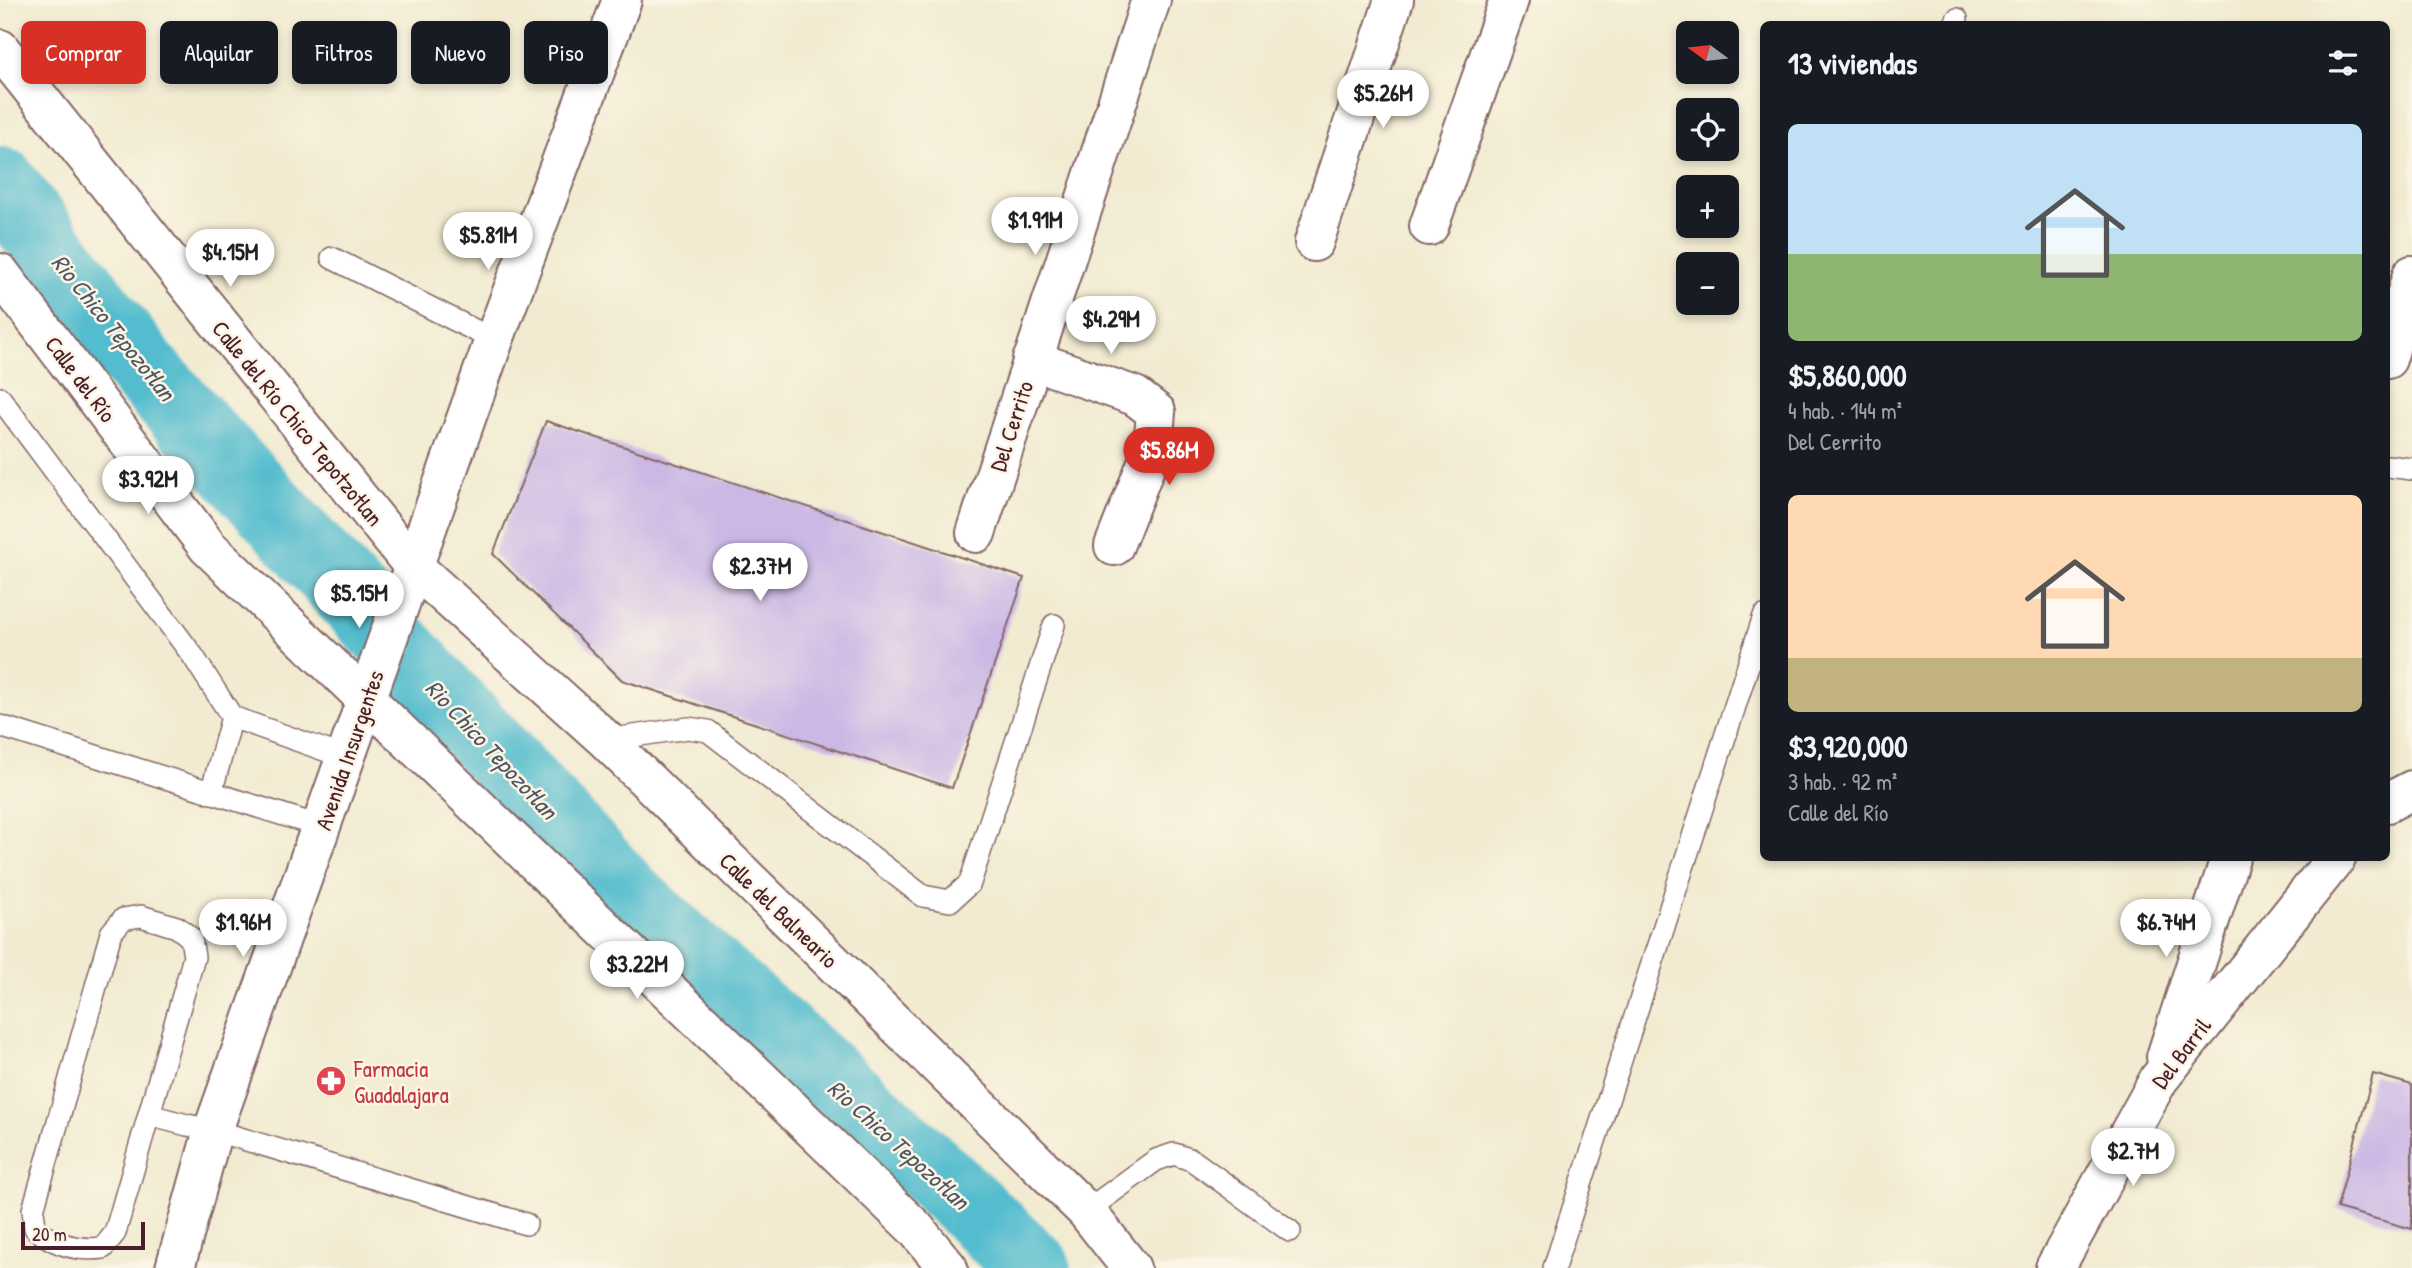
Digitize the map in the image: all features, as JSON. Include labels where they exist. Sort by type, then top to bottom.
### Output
[{"type":"street","name":"Avenida Insurgentes","points":[[175,1268],[213,1130],[494,340],[622,0]]},
{"type":"street","name":"Del Cerrito","points":[[976,533],[1151,0]]},
{"type":"street","points":[[1314,242],[1394,0]]},
{"type":"street","points":[[1429,226],[1509,0]]},
{"type":"street","name":"Calle del Río Chico Tepotzotlan","points":[[0,49],[413,566]]},
{"type":"street","name":"Calle del Río","points":[[0,273],[208,547],[371,685],[915,1228],[948,1268]]},
{"type":"street","points":[[2390,349],[2412,275]]},
{"type":"street","points":[[1032,360],[1135,396],[1156,412],[1153,448],[1114,546]]},
{"type":"street","name":"Calle del Balneario","points":[[413,566],[606,740],[1086,1211],[1131,1268]]},
{"type":"street","points":[[2390,801],[2412,790]]},
{"type":"street","points":[[2159,1079],[2229,861]]},
{"type":"street","name":"Del Barril","points":[[2055,1268],[2159,1079],[2334,861]]},
{"type":"lane","points":[[332,258],[494,340]]},
{"type":"lane","points":[[0,398],[193,656],[232,717],[347,758]]},
{"type":"lane","points":[[2390,466],[2412,469]]},
{"type":"lane","points":[[606,740],[688,728],[708,732],[923,896],[950,901],[970,883],[1054,625]]},
{"type":"lane","points":[[1554,1268],[1760,629]]},
{"type":"lane","points":[[211,793],[232,717]]},
{"type":"lane","points":[[0,726],[322,827]]},
{"type":"lane","points":[[141,916],[177,927],[191,938],[194,957],[149,1115],[115,1233],[103,1248],[84,1250],[61,1244],[50,1240],[35,1228],[33,1210],[111,933],[123,919],[141,916]]},
{"type":"lane","points":[[149,1115],[213,1130],[526,1224]]},
{"type":"lane","points":[[1086,1211],[1156,1160],[1174,1154],[1192,1160],[1290,1231]]},
{"type":"building","points":[[546,421],[1024,578],[952,788],[622,680],[493,554]]},
{"type":"building","points":[[2373,1074],[2412,1085],[2412,1229],[2337,1208]]},
{"type":"waterway","name":"Rio Chico Tepozotlan","points":[[0,183],[144,371],[628,897],[932,1171],[1034,1268]]},
{"type":"place","name":"Farmacia Guadalajara","points":[[331,1081]]}]
